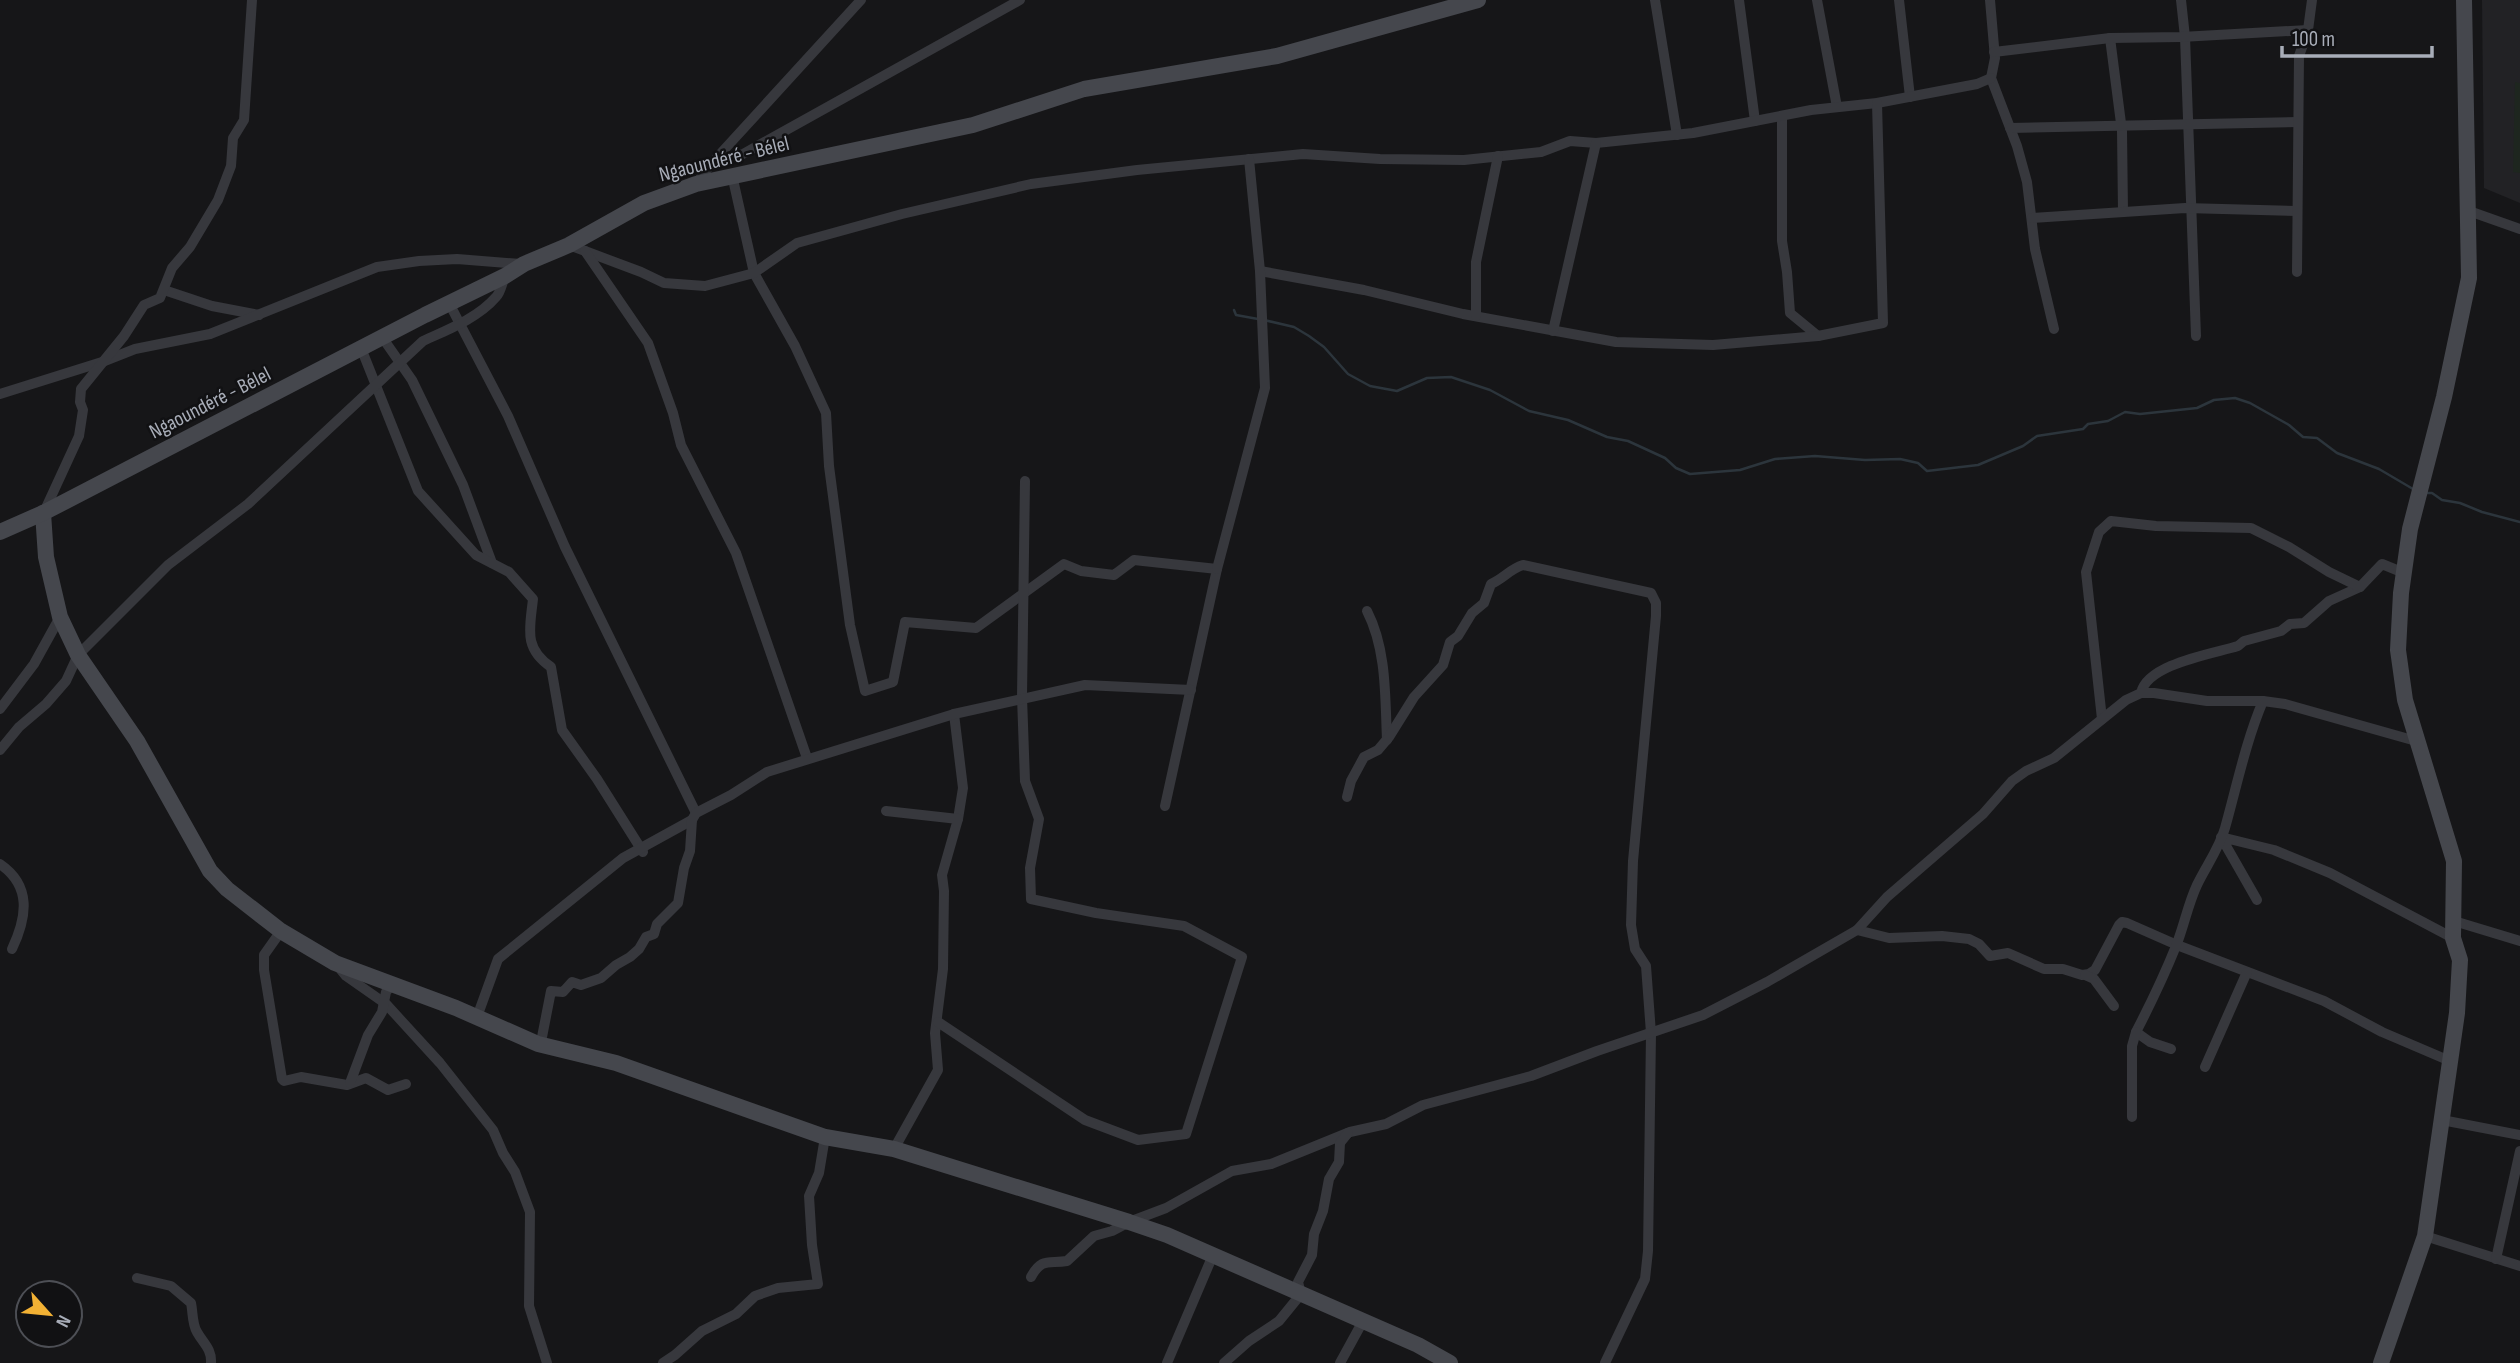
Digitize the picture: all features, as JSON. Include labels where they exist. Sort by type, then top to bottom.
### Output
[{"type":"street","points":[[252,0],[244,120],[233,138],[231,166],[218,200],[190,247],[173,268],[160,298],[144,305],[81,389],[80,402],[83,410],[79,436],[43,513],[46,556],[60,617],[78,656],[137,741],[211,871],[227,889],[281,931],[335,963],[477,1017],[538,1044],[629,1067],[825,1137],[894,1149],[1129,1222],[1213,1255],[1418,1345],[1450,1363]]},
{"type":"street","points":[[696,184],[711,164],[862,0]]},
{"type":"street","points":[[711,164],[743,154],[1020,0]]},
{"type":"street","name":"Ngaoundéré - Bélel","points":[[0,532],[43,513],[524,264],[569,245],[644,203],[696,184],[973,125],[1084,89],[1277,56],[1478,0]]},
{"type":"street","points":[[1655,0],[1677,135]]},
{"type":"street","points":[[1739,0],[1755,121]]},
{"type":"street","points":[[1817,0],[1837,107]]},
{"type":"street","points":[[1899,0],[1910,97]]},
{"type":"street","points":[[1990,0],[1994,52],[1991,78],[2027,182],[2035,248],[2054,329]]},
{"type":"street","points":[[2182,0],[2196,336]]},
{"type":"street","points":[[2297,272],[2299,56],[2308,30],[2312,0]]},
{"type":"street","points":[[2381,1363],[2425,1236],[2450,1061],[2460,960],[2453,930],[2454,861],[2404,700],[2398,650],[2410,529],[2469,278],[2464,0]]},
{"type":"street","points":[[1994,52],[2110,38],[2308,30]]},
{"type":"street","points":[[2110,38],[2122,126],[2123,212]]},
{"type":"street","points":[[569,245],[664,283],[705,286],[754,273],[797,243],[1031,184],[1137,170],[1303,154],[1394,160],[1464,160],[1541,152],[1570,141],[1596,143],[1677,135],[1837,107],[1877,103],[1977,84],[1991,78]]},
{"type":"street","points":[[1260,271],[1616,342],[1713,345],[1818,336],[1883,323],[1877,103]]},
{"type":"street","points":[[1782,116],[1782,241],[1790,313],[1818,336]]},
{"type":"street","points":[[2010,128],[2298,122]]},
{"type":"street","points":[[1553,331],[1596,143]]},
{"type":"street","points":[[1476,316],[1476,262],[1498,156]]},
{"type":"street","points":[[1165,806],[1217,569],[1265,387],[1260,271],[1249,159]]},
{"type":"street","points":[[732,176],[754,273],[795,346],[826,413],[829,466],[850,625],[866,691],[894,682],[905,622],[976,628],[1063,564],[1082,571],[1114,575],[1134,560],[1217,569]]},
{"type":"street","points":[[2032,218],[2192,209],[2297,211]]},
{"type":"street","points":[[2469,211],[2520,229]]},
{"type":"street","points":[[585,251],[648,343],[673,413],[681,445],[736,553],[807,758]]},
{"type":"street","points":[[0,394],[135,349],[210,334],[377,267],[457,259],[524,264]]},
{"type":"street","points":[[0,750],[19,727],[46,704],[66,681],[78,656],[168,565],[248,504],[423,341],[480,311],[498,296],[505,276]]},
{"type":"street","points":[[164,290],[212,306],[259,315]]},
{"type":"street","points":[[449,303],[508,416],[565,547],[694,817],[690,851],[678,903],[657,924],[654,933],[646,937],[639,949],[601,978],[581,985],[572,982],[562,992],[551,990],[542,1037],[538,1044]]},
{"type":"street","points":[[382,337],[412,380],[463,485],[492,563]]},
{"type":"street","points":[[361,348],[418,491],[476,555],[509,572],[534,599],[528,637],[539,659],[551,667],[562,730],[597,779],[641,850]]},
{"type":"street","points":[[938,1022],[1085,1120],[1138,1140],[1186,1134],[1242,957],[1184,926],[1031,900],[1030,868],[1038,819],[1025,780],[1022,697],[1025,481]]},
{"type":"street","points":[[2102,719],[2087,572],[2099,532],[2111,521],[2156,526],[2250,528],[2360,587]]},
{"type":"street","points":[[2141,693],[2147,680],[2164,669],[2238,646],[2244,641],[2281,632],[2290,624],[2304,622],[2329,601],[2360,587],[2382,564],[2404,573]]},
{"type":"street","points":[[1347,797],[1351,780],[1364,757],[1378,750],[1387,740],[1414,697],[1443,665],[1450,642],[1458,636],[1472,613],[1483,603],[1492,584],[1510,569],[1523,565],[1651,593],[1656,603],[1656,616],[1633,861],[1631,925],[1635,949],[1646,966],[1651,1033],[1648,1251],[1645,1279],[1605,1363]]},
{"type":"street","points":[[1367,611],[1373,622],[1384,676],[1387,740]]},
{"type":"street","points":[[0,709],[34,664],[60,617]]},
{"type":"street","points":[[477,1017],[498,959],[623,858],[641,850],[767,772],[954,714],[1022,697],[1085,685],[1191,690]]},
{"type":"street","points":[[1031,1276],[1039,1265],[1049,1261],[1067,1261],[1094,1236],[1166,1208],[1232,1171],[1271,1164],[1350,1132],[1386,1124],[1423,1105],[1531,1076],[1703,1015],[1767,982],[1857,930],[1887,897],[1983,814],[2012,781],[2054,758],[2126,700],[2141,693],[2207,701],[2263,701],[2285,704],[2416,741]]},
{"type":"street","points":[[2132,1117],[2132,1046],[2136,1032],[2161,985],[2197,885],[2221,837],[2252,728],[2263,701]]},
{"type":"street","points":[[894,1149],[938,1070],[935,1054],[943,969],[942,875],[958,819],[963,788],[954,714]]},
{"type":"street","points":[[886,811],[958,819]]},
{"type":"street","points":[[2221,837],[2257,900]]},
{"type":"street","points":[[2221,837],[2274,850],[2453,930],[2518,939]]},
{"type":"street","points":[[0,864],[13,873],[22,890],[22,928],[12,949]]},
{"type":"street","points":[[2085,975],[2095,970],[2122,922],[2176,946],[2324,1001],[2382,1032],[2450,1061]]},
{"type":"street","points":[[1857,930],[1889,938],[1942,936],[1969,939],[1979,944],[1990,956],[2008,953],[2044,969],[2063,969],[2094,979],[2114,1006]]},
{"type":"street","points":[[281,931],[264,955],[264,970],[282,1079],[284,1081],[301,1077],[341,1085],[366,1078],[387,1090],[406,1084]]},
{"type":"street","points":[[335,963],[346,976],[383,1002],[465,1093],[493,1130],[515,1172],[530,1212],[529,1306],[547,1363]]},
{"type":"street","points":[[2205,1066],[2247,972]]},
{"type":"street","points":[[350,1083],[368,1035],[382,1012],[386,992],[392,984]]},
{"type":"street","points":[[2136,1032],[2150,1042],[2171,1049]]},
{"type":"street","points":[[2442,1120],[2520,1135]]},
{"type":"street","points":[[1301,1294],[1298,1282],[1312,1255],[1314,1234],[1323,1211],[1329,1179],[1339,1162],[1340,1143],[1350,1132]]},
{"type":"street","points":[[663,1363],[702,1331],[736,1314],[755,1296],[778,1288],[818,1284],[812,1245],[810,1196],[819,1174],[825,1137]]},
{"type":"street","points":[[2496,1259],[2520,1151]]},
{"type":"street","points":[[2425,1236],[2520,1266]]},
{"type":"street","points":[[1167,1363],[1213,1255]]},
{"type":"street","points":[[137,1278],[171,1286],[191,1303],[195,1330],[206,1343],[212,1356],[211,1363]]},
{"type":"street","points":[[1224,1363],[1249,1341],[1279,1321],[1301,1294]]},
{"type":"street","points":[[1340,1363],[1363,1321]]},
{"type":"shaded area","points":[[2482,0],[2520,0],[2520,203],[2484,188]]},
{"type":"shaded area","points":[[2515,82],[2520,83],[2520,173],[2513,172]]},
{"type":"waterway","points":[[1234,310],[1236,315],[1258,319]]},
{"type":"waterway","points":[[1264,320],[1294,327],[1309,336],[1324,347],[1348,374],[1370,386],[1397,391],[1427,378],[1451,377],[1490,390],[1529,411],[1568,420],[1607,437],[1628,441],[1665,458],[1676,468],[1690,474],[1740,470],[1775,459],[1815,456],[1865,460],[1900,459],[1918,463],[1927,471],[1978,465],[2023,446],[2037,436],[2083,429],[2088,424],[2108,421],[2125,412],[2140,414],[2197,408],[2214,400],[2235,398],[2250,403],[2289,425],[2303,437],[2317,438],[2337,453],[2379,469],[2413,489]]},
{"type":"waterway","points":[[2426,493],[2520,522]]}]
